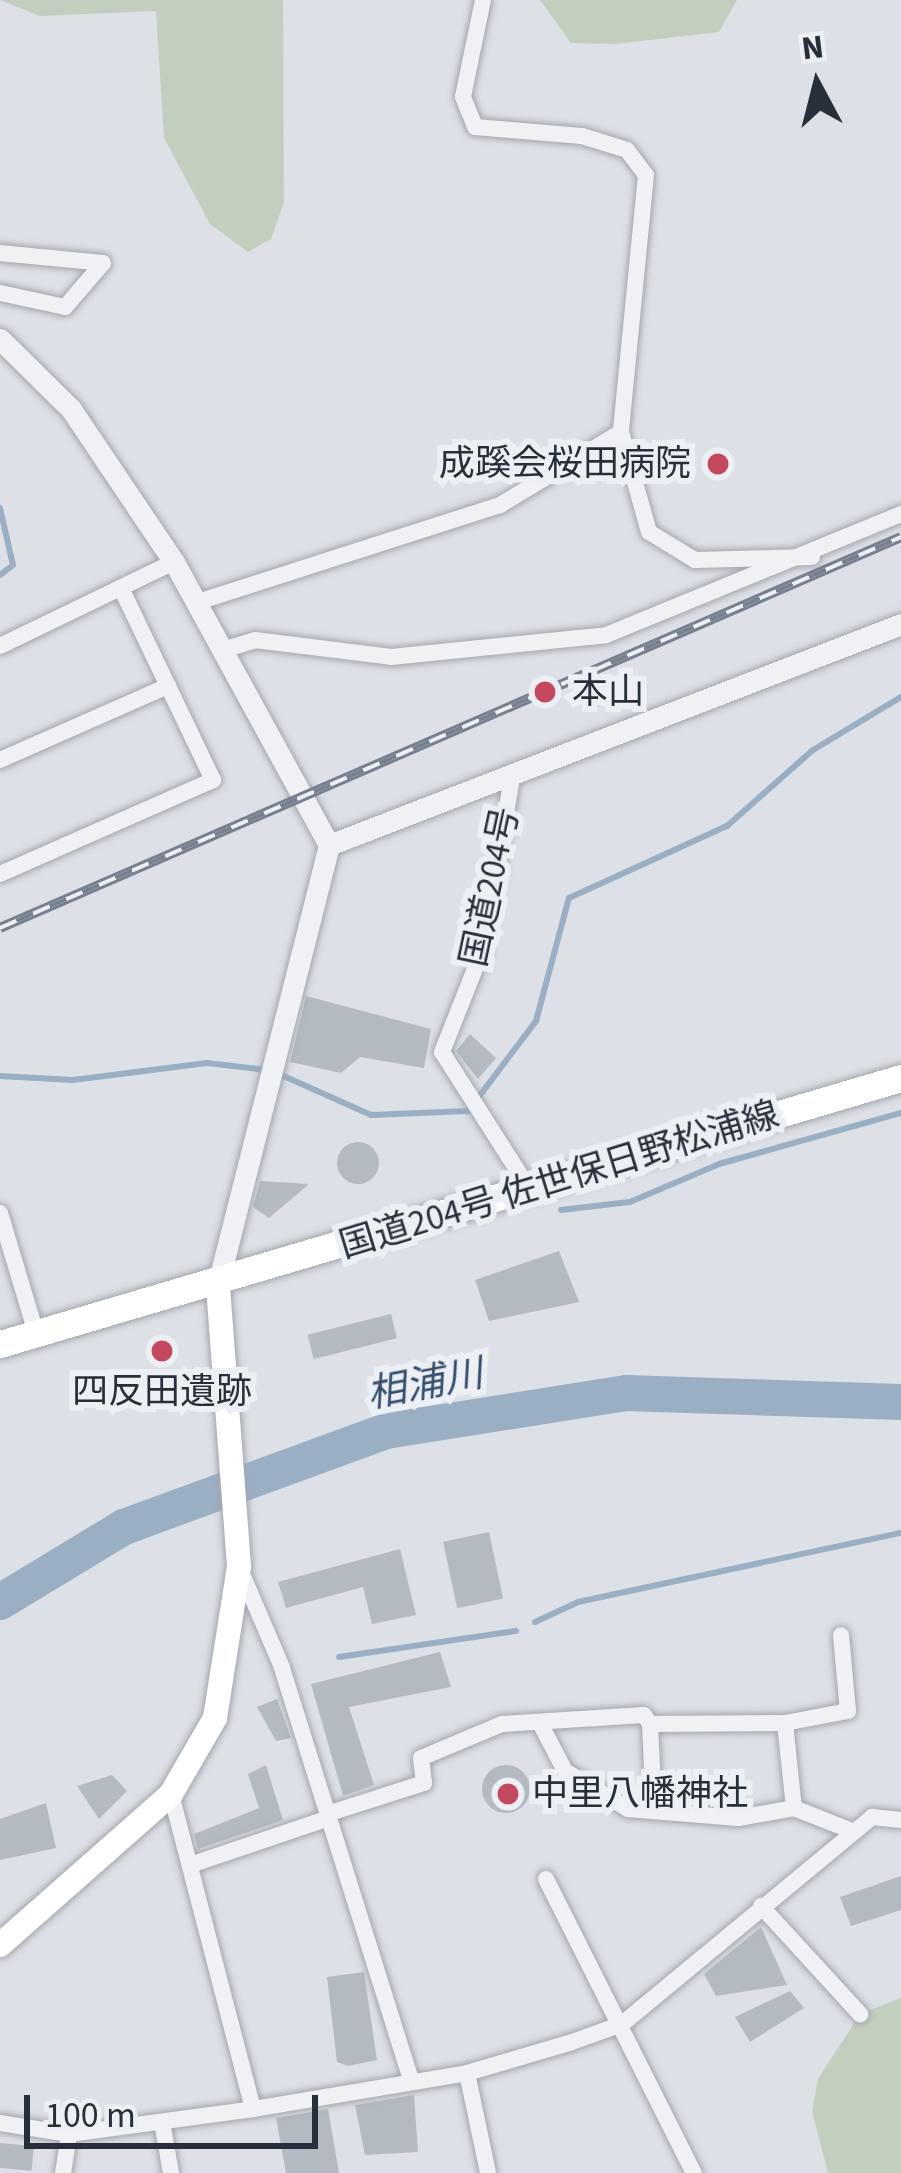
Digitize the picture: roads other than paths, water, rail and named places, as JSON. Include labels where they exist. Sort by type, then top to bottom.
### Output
[{"type":"highway","name":"国道204号 佐世保日野松浦線","points":[[218,1284],[901,1078]]},
{"type":"highway","points":[[0,1344],[218,1284]]},
{"type":"main road","points":[[0,1945],[172,1794],[215,1718],[239,1566],[218,1284]]},
{"type":"street","points":[[483,0],[463,114],[475,127],[627,150],[646,175],[621,432],[649,532],[670,554],[812,557]]},
{"type":"street","points":[[0,253],[103,263],[65,307],[0,293]]},
{"type":"street","points":[[0,340],[71,409],[174,562],[226,649],[329,845],[218,1284]]},
{"type":"street","points":[[198,602],[500,505],[621,432]]},
{"type":"street","points":[[226,649],[255,640],[391,657],[607,635],[812,557],[901,514]]},
{"type":"street","points":[[0,646],[174,562]]},
{"type":"street","points":[[0,874],[213,780],[122,590]]},
{"type":"street","points":[[329,845],[901,624]]},
{"type":"street","points":[[0,760],[168,686]]},
{"type":"street","name":"国道204号","points":[[513,772],[482,951],[442,1052],[460,1093],[478,1111],[528,1187]]},
{"type":"street","points":[[0,1213],[37,1334]]},
{"type":"street","points":[[239,1566],[328,1816],[411,2080]]},
{"type":"street","points":[[650,1724],[785,1723],[848,1711],[841,1635]]},
{"type":"street","points":[[190,1865],[424,1783],[421,1758],[502,1724],[644,1715],[650,1724],[654,1809]]},
{"type":"street","points":[[540,1723],[565,1772],[628,1809],[739,1818],[794,1808],[852,1832]]},
{"type":"street","points":[[785,1723],[794,1808]]},
{"type":"street","points":[[172,1794],[253,2109]]},
{"type":"street","points":[[0,2123],[69,2134],[253,2109],[466,2073],[622,2024],[872,1817],[901,1820]]},
{"type":"street","points":[[546,1879],[694,2173]]},
{"type":"street","points":[[761,1906],[860,2014]]},
{"type":"street","points":[[466,2073],[488,2173]]},
{"type":"street","points":[[162,2122],[171,2173]]},
{"type":"street","points":[[63,2173],[69,2134]]},
{"type":"waterway","points":[[0,508],[13,565],[0,575]]},
{"type":"waterway","points":[[279,1074],[371,1115],[468,1111],[536,1021],[569,898],[727,826],[813,750],[901,697]]},
{"type":"waterway","points":[[0,1076],[73,1080],[207,1063],[266,1070]]},
{"type":"waterway","points":[[561,1210],[630,1202],[719,1164],[901,1113]]},
{"type":"waterway","name":"相浦川","points":[[0,1602],[124,1527],[386,1431],[626,1393],[901,1402]]},
{"type":"waterway","points":[[535,1622],[578,1602],[901,1533]]},
{"type":"waterway","points":[[339,1657],[516,1631]]},
{"type":"railway","points":[[0,928],[901,537]]},
{"type":"place","name":"成蹊会桜田病院","points":[[718,464]]},
{"type":"place","name":"本山","points":[[545,692]]},
{"type":"place","name":"四反田遺跡","points":[[162,1351]]},
{"type":"place","name":"中里八幡神社","points":[[508,1794]]}]
